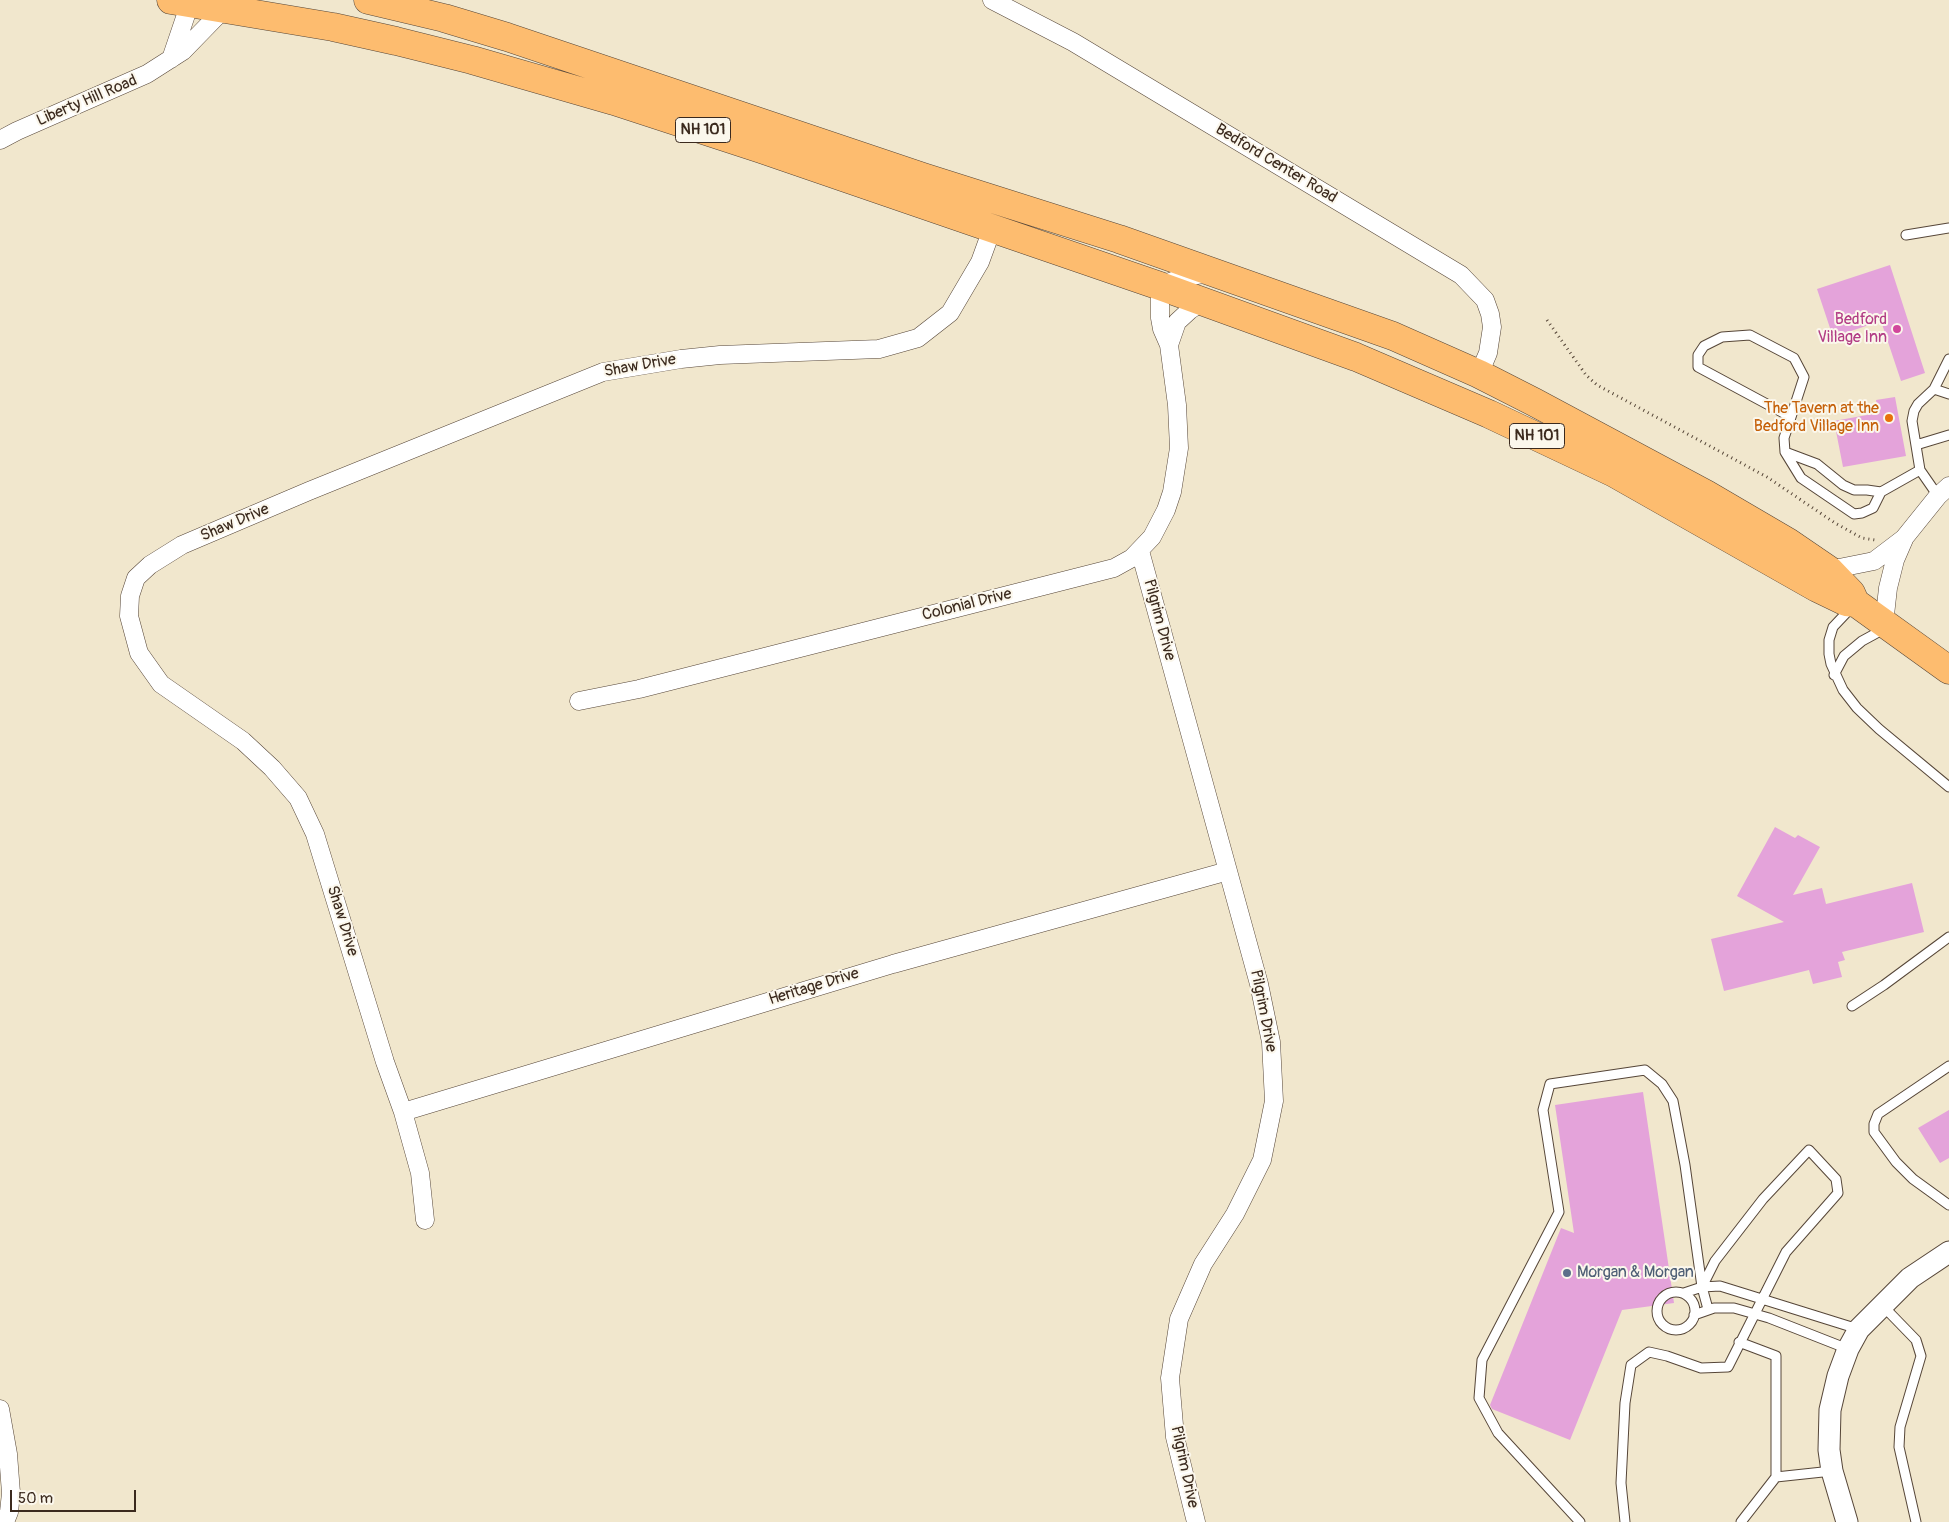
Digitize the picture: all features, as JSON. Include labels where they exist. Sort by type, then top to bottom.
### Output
[{"type":"highway","name":"NH 101","points":[[368,0],[444,18],[507,37],[905,171],[1119,239],[1393,336],[1479,374],[1542,406],[1706,494],[1788,542],[1829,570],[1851,593],[1856,603],[1949,670]]},
{"type":"highway","name":"NH 101","points":[[184,1],[333,27],[472,60],[551,82],[761,149],[1203,301],[1356,357],[1568,450],[1687,512],[1817,588],[1846,602],[1856,603]]},
{"type":"street","name":"Bedford Center Road","points":[[992,0],[1073,42],[1461,276],[1485,300],[1490,314],[1492,328],[1488,353],[1479,374]]},
{"type":"street","points":[[171,59],[184,1]]},
{"type":"street","name":"Liberty Hill Road","points":[[0,140],[148,74],[192,44],[218,15],[236,10]]},
{"type":"street","name":"Shaw Drive","points":[[425,1220],[420,1173],[315,834],[298,798],[272,768],[243,741],[161,684],[139,653],[129,616],[130,596],[136,578],[150,565],[182,545],[309,491],[603,372],[681,359],[720,355],[879,349],[918,338],[950,314],[980,262],[992,229]]},
{"type":"street","points":[[1160,286],[1181,278],[1214,273]]},
{"type":"street","name":"Colonial Drive","points":[[579,701],[639,689],[1114,568],[1132,558],[1152,537],[1163,518],[1172,492],[1177,468],[1180,433],[1169,345],[1162,329],[1160,318],[1160,286]]},
{"type":"street","name":"Colonial Drive","points":[[1169,345],[1177,322],[1203,301]]},
{"type":"street","points":[[1829,570],[1874,561],[1905,537],[1944,491]]},
{"type":"street","points":[[1886,625],[1888,588],[1895,560],[1905,537]]},
{"type":"street","name":"Pilgrim Drive","points":[[1140,551],[1259,984],[1271,1042],[1274,1101],[1262,1160],[1235,1214],[1204,1264],[1179,1319],[1170,1378],[1174,1428],[1196,1522]]},
{"type":"street","name":"Heritage Drive","points":[[402,1112],[893,964],[1228,871]]},
{"type":"street","points":[[1847,1522],[1832,1471],[1829,1450],[1830,1410],[1838,1376],[1848,1348],[1858,1329],[1910,1278],[1949,1252]]},
{"type":"street","points":[[0,1409],[8,1454],[11,1493],[9,1512],[5,1522]]},
{"type":"lane","points":[[1906,235],[1949,228]]},
{"type":"lane","points":[[1791,417],[1698,367],[1698,355],[1704,346],[1722,337],[1750,335],[1794,358],[1804,377],[1791,417],[1784,438],[1785,452],[1801,478],[1854,514],[1873,508],[1881,492],[1920,470]]},
{"type":"lane","points":[[1944,491],[1920,470],[1912,421],[1918,404],[1934,389],[1949,359]]},
{"type":"lane","points":[[1934,389],[1949,394]]},
{"type":"lane","points":[[1916,445],[1949,435]]},
{"type":"lane","points":[[1785,452],[1817,464],[1843,485],[1854,490],[1881,492]]},
{"type":"lane","points":[[1856,603],[1832,627],[1829,640],[1829,654],[1834,675],[1857,708],[1879,729],[1949,787]]},
{"type":"lane","points":[[1834,675],[1844,656],[1886,625]]},
{"type":"lane","points":[[1852,1006],[1949,937]]},
{"type":"lane","points":[[1949,1066],[1878,1114],[1874,1124],[1874,1132],[1896,1162],[1913,1179],[1949,1205]]},
{"type":"lane","points":[[1580,1522],[1498,1433],[1479,1398],[1482,1360],[1560,1212],[1543,1110],[1550,1084],[1645,1070],[1662,1084],[1674,1101],[1702,1287],[1708,1310]]},
{"type":"lane","points":[[1625,1522],[1621,1483],[1625,1403],[1631,1366],[1650,1352],[1701,1368],[1728,1367],[1761,1298],[1786,1252],[1838,1194],[1836,1179],[1809,1150],[1764,1199],[1715,1261],[1702,1287]]},
{"type":"lane","points":[[1684,1294],[1693,1303],[1694,1315],[1688,1326],[1676,1330],[1664,1326],[1660,1322],[1656,1310],[1661,1298],[1672,1292],[1684,1294],[1702,1287],[1720,1286],[1858,1329]]},
{"type":"lane","points":[[1882,1305],[1916,1340],[1920,1356],[1900,1427],[1899,1447],[1916,1522]]},
{"type":"lane","points":[[1694,1315],[1725,1306],[1848,1348]]},
{"type":"lane","points":[[1739,1342],[1776,1356],[1776,1477],[1741,1522]]},
{"type":"lane","points":[[1776,1477],[1832,1471]]},
{"type":"path","points":[[1547,320],[1586,375],[1597,385],[1768,477],[1862,538],[1877,540]]},
{"type":"building","name":"Bedford Village Inn","points":[[1890,265],[1925,373],[1901,381],[1881,321],[1833,337],[1817,289]]},
{"type":"building","points":[[1895,397],[1906,456],[1843,467],[1834,421],[1878,413],[1876,400]]},
{"type":"building","points":[[1775,827],[1795,838],[1798,835],[1820,847],[1793,895],[1822,888],[1826,904],[1912,883],[1924,932],[1842,952],[1845,960],[1838,962],[1842,977],[1813,984],[1809,970],[1724,991],[1711,939],[1784,922],[1737,896]]},
{"type":"building","points":[[1643,1092],[1674,1303],[1622,1310],[1570,1440],[1492,1409],[1490,1405],[1561,1228],[1574,1233],[1555,1105]]},
{"type":"building","points":[[1949,1110],[1949,1158],[1940,1163],[1918,1128]]},
{"type":"place","name":"Bedford Village Inn","points":[[1897,329]]},
{"type":"place","name":"The Tavern at the Bedford Village Inn","points":[[1889,418]]},
{"type":"place","name":"Morgan & Morgan","points":[[1567,1273]]}]
